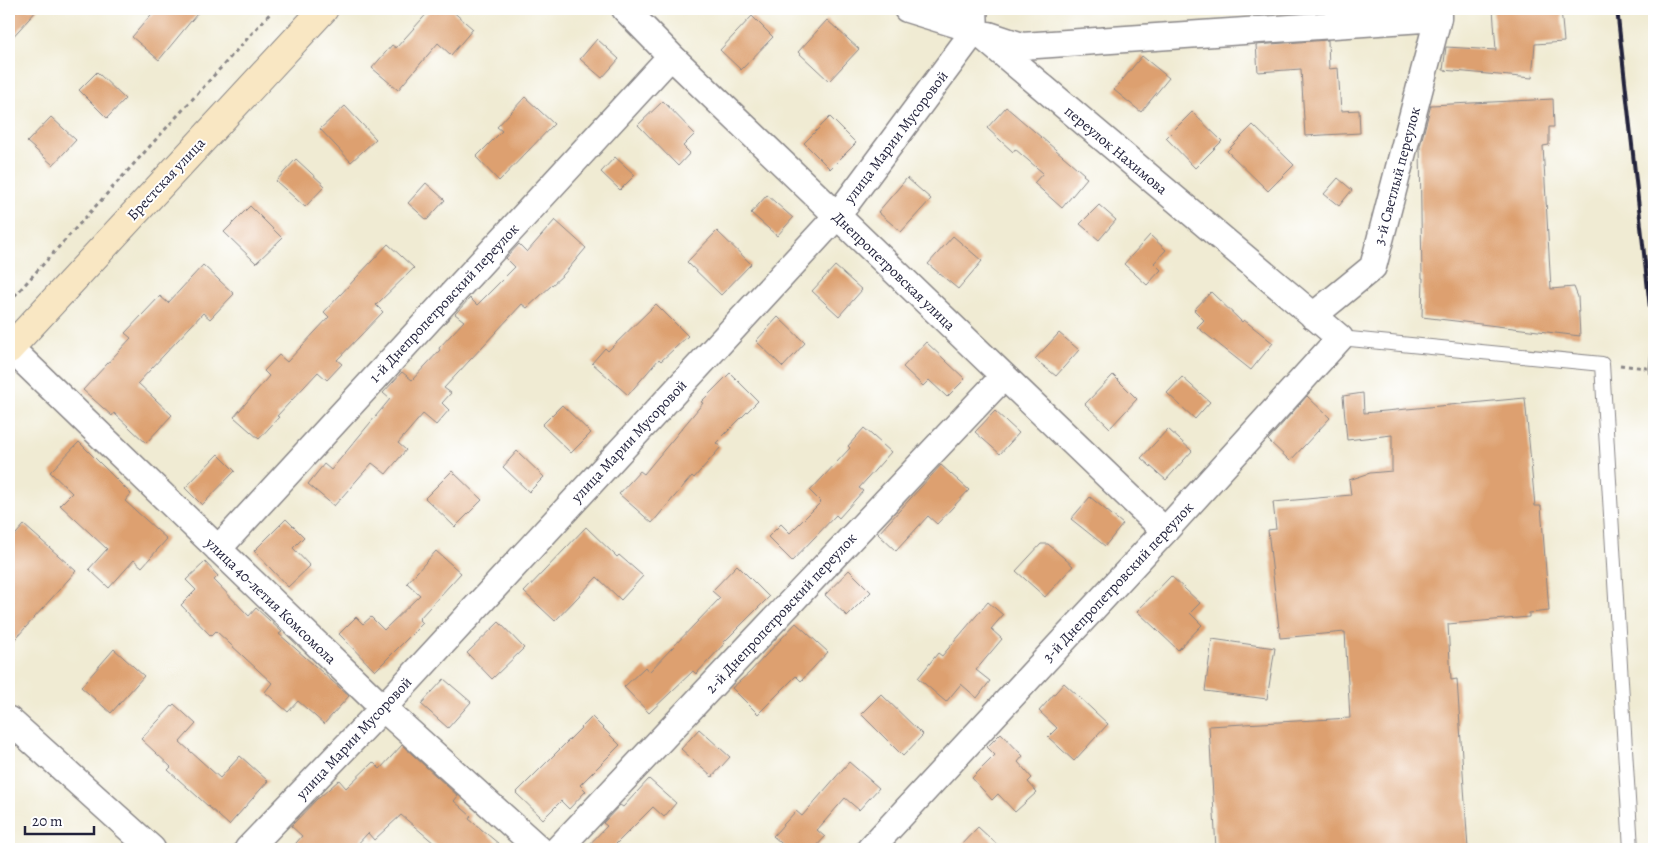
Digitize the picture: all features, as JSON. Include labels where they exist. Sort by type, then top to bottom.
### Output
[{"type":"street","name":"Брестская улица","points":[[9,348],[324,9]]},
{"type":"street","name":"Днепропетровская улица","points":[[625,9],[671,56],[1165,530]]},
{"type":"street","name":"переулок Нахимова","points":[[906,9],[975,19],[1313,316]]},
{"type":"street","points":[[975,19],[1022,46],[1438,13]]},
{"type":"street","name":"3-й Светлый переулок","points":[[1313,316],[1373,268],[1438,13]]},
{"type":"street","name":"улица Марии Мусоровой","points":[[248,849],[383,708],[837,216],[975,19]]},
{"type":"street","name":"1-й Днепропетровский переулок","points":[[218,549],[671,56]]},
{"type":"street","points":[[1313,316],[1340,338]]},
{"type":"street","name":"3-й Днепропетровский переулок","points":[[870,849],[1340,338]]},
{"type":"street","name":"улица 40-летия Комсомола","points":[[9,348],[383,708],[539,849]]},
{"type":"street","name":"2-й Днепропетровский переулок","points":[[558,849],[1004,376]]},
{"type":"street","points":[[9,720],[152,849]]},
{"type":"lane","points":[[1340,338],[1602,364],[1631,849]]},
{"type":"path","points":[[9,302],[274,9]]},
{"type":"path","points":[[1602,364],[1654,369]]},
{"type":"building","points":[[9,9],[38,9],[9,41]]},
{"type":"building","points":[[156,9],[201,9],[159,60],[132,37]]},
{"type":"building","points":[[431,9],[450,9],[473,29],[451,55],[438,43],[398,90],[372,68],[392,45],[396,48]]},
{"type":"building","points":[[1493,9],[1561,9],[1564,42],[1535,44],[1532,78],[1443,70],[1446,47],[1496,50]]},
{"type":"building","points":[[752,16],[773,37],[741,70],[720,50]]},
{"type":"building","points":[[827,20],[859,49],[829,81],[798,52]]},
{"type":"building","points":[[597,39],[619,59],[602,78],[580,59]]},
{"type":"building","points":[[1328,40],[1329,69],[1338,68],[1341,111],[1359,110],[1360,133],[1305,136],[1301,69],[1258,72],[1256,45]]},
{"type":"building","points":[[1142,56],[1169,78],[1141,112],[1114,90]]},
{"type":"building","points":[[97,72],[125,99],[107,118],[79,90]]},
{"type":"building","points":[[525,97],[554,124],[499,181],[476,157],[502,131],[497,127]]},
{"type":"building","points":[[1553,99],[1554,127],[1549,127],[1549,145],[1543,146],[1551,289],[1574,287],[1578,297],[1580,336],[1422,317],[1420,146],[1431,105]]},
{"type":"building","points":[[663,101],[695,134],[683,146],[690,153],[678,166],[638,125]]},
{"type":"building","points":[[345,106],[376,139],[351,162],[320,129]]},
{"type":"building","points":[[1006,107],[1087,178],[1062,208],[1034,183],[1043,173],[1015,149],[1013,152],[987,128]]},
{"type":"building","points":[[1192,112],[1222,141],[1195,168],[1166,138]]},
{"type":"building","points":[[51,117],[76,140],[53,165],[27,142]]},
{"type":"building","points":[[830,117],[856,143],[830,169],[804,143]]},
{"type":"building","points":[[1253,125],[1294,165],[1268,191],[1227,151]]},
{"type":"building","points":[[615,157],[635,175],[620,190],[601,172]]},
{"type":"building","points":[[296,159],[325,186],[305,207],[276,181]]},
{"type":"building","points":[[907,178],[931,199],[901,232],[878,212]]},
{"type":"building","points":[[1338,178],[1352,190],[1339,206],[1324,194]]},
{"type":"building","points":[[426,183],[445,200],[427,220],[408,203]]},
{"type":"building","points":[[767,195],[793,218],[777,236],[751,213]]},
{"type":"building","points":[[1099,205],[1116,220],[1099,240],[1080,224]]},
{"type":"building","points":[[250,206],[282,238],[256,263],[224,232]]},
{"type":"building","points":[[555,220],[586,248],[564,274],[527,308],[522,304],[444,388],[451,393],[442,403],[449,410],[436,425],[423,414],[398,443],[406,450],[386,474],[372,463],[334,506],[308,484],[324,464],[331,470],[390,399],[383,393],[402,372],[412,380],[440,350],[439,348],[464,321],[455,314],[470,298],[477,305],[515,267],[506,258],[519,244],[527,252]]},
{"type":"building","points":[[717,231],[751,264],[721,295],[687,262]]},
{"type":"building","points":[[1150,235],[1166,250],[1154,263],[1161,270],[1147,285],[1124,264]]},
{"type":"building","points":[[953,236],[982,261],[958,289],[928,264]]},
{"type":"building","points":[[388,244],[414,268],[376,305],[383,312],[337,360],[342,364],[327,380],[318,372],[277,416],[279,417],[259,439],[234,417],[269,376],[264,371],[279,355],[287,362],[329,317],[324,312]]},
{"type":"building","points":[[203,265],[234,294],[210,319],[203,313],[138,383],[172,415],[146,443],[114,413],[112,416],[83,390],[131,338],[125,333],[160,296],[168,303]]},
{"type":"building","points":[[835,266],[862,290],[839,316],[812,291]]},
{"type":"building","points":[[1211,292],[1242,322],[1244,320],[1273,343],[1251,370],[1197,327],[1204,320],[1194,310]]},
{"type":"building","points":[[656,304],[688,336],[661,361],[659,359],[628,395],[592,363],[605,348],[608,351]]},
{"type":"building","points":[[778,317],[805,343],[783,367],[756,341]]},
{"type":"building","points":[[1059,333],[1079,350],[1056,376],[1035,359]]},
{"type":"building","points":[[926,342],[965,379],[947,397],[929,380],[923,386],[903,367]]},
{"type":"building","points":[[730,373],[758,401],[716,443],[721,447],[694,478],[692,476],[652,523],[619,494],[640,471],[644,474],[703,403],[701,402]]},
{"type":"building","points":[[1113,375],[1137,399],[1110,428],[1085,404]]},
{"type":"building","points":[[1182,377],[1210,402],[1195,419],[1167,393]]},
{"type":"building","points":[[1363,393],[1364,413],[1525,398],[1535,506],[1541,506],[1549,611],[1529,613],[1529,617],[1448,624],[1451,680],[1457,679],[1468,849],[1216,849],[1209,726],[1350,718],[1345,632],[1280,638],[1268,530],[1276,529],[1273,502],[1351,495],[1349,480],[1370,473],[1392,471],[1392,435],[1347,440],[1343,396]]},
{"type":"building","points":[[1307,396],[1330,418],[1290,461],[1268,440]]},
{"type":"building","points":[[562,405],[591,433],[571,453],[542,425]]},
{"type":"building","points":[[995,411],[1019,433],[1000,454],[975,432]]},
{"type":"building","points":[[864,428],[891,452],[859,488],[863,491],[839,518],[836,515],[792,561],[768,537],[781,524],[790,533],[821,502],[810,491],[850,448],[848,446]]},
{"type":"building","points":[[1168,429],[1192,451],[1166,480],[1141,458]]},
{"type":"building","points":[[79,442],[131,494],[125,501],[167,539],[142,567],[134,560],[109,588],[89,569],[107,549],[60,505],[72,493],[50,472]]},
{"type":"building","points":[[517,451],[544,477],[529,492],[503,467]]},
{"type":"building","points":[[218,454],[235,471],[202,505],[185,488]]},
{"type":"building","points":[[941,465],[969,490],[937,524],[928,516],[896,551],[878,534]]},
{"type":"building","points":[[452,471],[482,500],[455,527],[425,498]]},
{"type":"building","points":[[1090,497],[1123,524],[1105,546],[1071,519]]},
{"type":"building","points":[[286,519],[304,537],[293,548],[310,566],[288,587],[254,551]]},
{"type":"building","points":[[24,525],[76,571],[9,646],[9,542]]},
{"type":"building","points":[[586,527],[617,557],[619,555],[643,576],[621,600],[597,577],[555,621],[524,592]]},
{"type":"building","points":[[1041,544],[1048,544],[1073,566],[1045,597],[1016,571]]},
{"type":"building","points":[[436,551],[461,573],[419,619],[423,623],[375,671],[339,634],[356,617],[363,624],[371,617],[384,630],[420,595],[407,583]]},
{"type":"building","points":[[205,562],[218,576],[214,580],[249,616],[256,608],[282,632],[279,634],[349,696],[324,724],[298,701],[288,712],[265,692],[272,683],[216,631],[211,636],[181,605],[196,590],[186,580]]},
{"type":"building","points":[[737,565],[769,597],[723,643],[696,674],[693,671],[649,713],[624,687],[645,667],[649,672],[720,598],[712,591]]},
{"type":"building","points":[[849,570],[871,592],[847,616],[825,595]]},
{"type":"building","points":[[1171,576],[1200,603],[1190,613],[1202,625],[1178,650],[1137,611]]},
{"type":"building","points":[[988,602],[1003,615],[991,629],[1002,639],[976,670],[990,681],[977,698],[961,684],[946,702],[918,678],[938,653],[942,656]]},
{"type":"building","points":[[499,622],[524,648],[492,679],[467,653]]},
{"type":"building","points":[[796,623],[828,652],[801,681],[796,676],[758,714],[732,688],[749,673]]},
{"type":"building","points":[[1212,639],[1275,648],[1267,699],[1205,691]]},
{"type":"building","points":[[114,649],[144,676],[111,713],[81,687]]},
{"type":"building","points":[[444,679],[471,702],[448,728],[421,704]]},
{"type":"building","points":[[1064,683],[1108,724],[1074,761],[1048,737],[1057,728],[1039,711]]},
{"type":"building","points":[[881,694],[923,735],[903,756],[861,714]]},
{"type":"building","points":[[174,704],[196,724],[180,742],[220,778],[240,756],[268,781],[229,825],[168,770],[171,767],[141,739]]},
{"type":"building","points":[[592,717],[620,745],[580,785],[586,791],[569,809],[561,801],[543,819],[516,793]]},
{"type":"building","points":[[699,729],[730,757],[712,777],[681,749]]},
{"type":"building","points":[[1001,733],[1023,756],[1018,762],[1032,778],[1028,782],[1037,792],[1015,812],[998,794],[992,800],[972,778],[995,755],[987,747]]},
{"type":"building","points":[[402,745],[458,796],[454,801],[471,816],[469,819],[505,849],[441,849],[401,815],[374,840],[368,833],[353,849],[291,849],[302,836],[291,826],[318,798],[339,780],[346,788],[373,762],[380,769]]},
{"type":"building","points":[[849,762],[879,788],[859,810],[845,798],[817,830],[825,837],[814,849],[788,849],[773,836],[796,811],[802,816]]},
{"type":"building","points":[[649,779],[676,803],[664,817],[653,807],[611,849],[585,849],[607,826],[603,823],[620,805],[623,807]]},
{"type":"building","points":[[978,827],[1002,849],[957,849]]},
{"type":"railway","points":[[1617,9],[1653,335]]},
{"type":"railway","points":[[1654,329],[1651,368],[1654,421]]}]
